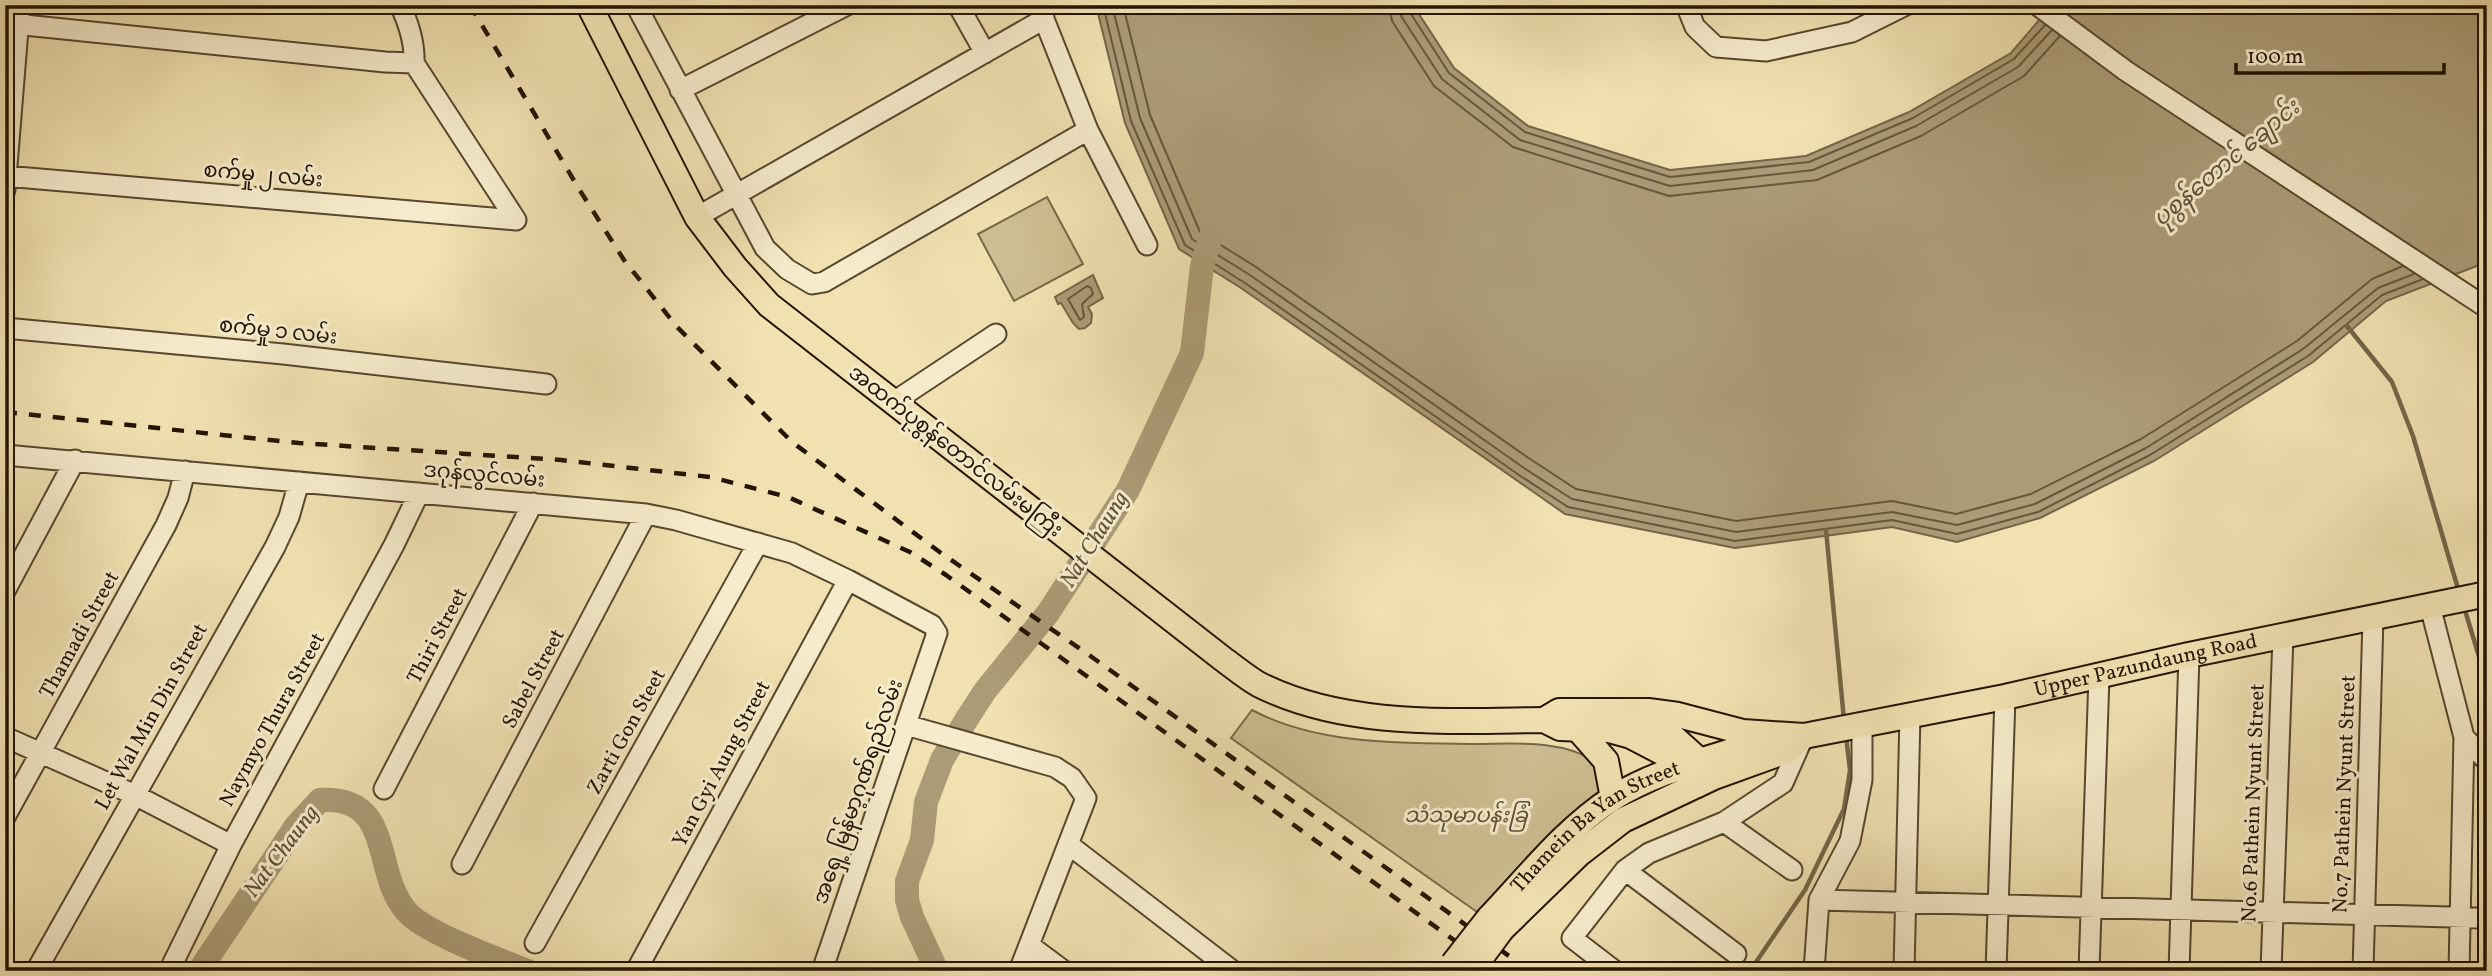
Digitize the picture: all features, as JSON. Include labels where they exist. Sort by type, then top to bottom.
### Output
[{"type":"main road","name":"အထက်ပုစွန်တောင်လမ်းမကြီး","points":[[589,5],[697,217],[735,267],[769,305],[1114,576],[1257,683],[1296,699],[1350,713],[1415,720],[1544,720],[1560,728],[1609,730],[1631,736],[1698,772]]},
{"type":"main road","name":"Upper Pazundaung Road","points":[[1804,736],[2487,594]]},
{"type":"main road","name":"အထက်ပုစွန်တောင်လမ်းမကြီး","points":[[1544,720],[1559,711],[1618,712],[1659,728],[1698,772]]},
{"type":"main road","points":[[1618,712],[1648,711],[1678,715],[1742,732],[1804,736]]},
{"type":"main road","points":[[1577,728],[1606,761],[1613,799]]},
{"type":"main road","name":"Thamein Ba Yan Street","points":[[1571,846],[1613,799],[1698,772],[1779,735]]},
{"type":"main road","points":[[1457,968],[1495,924],[1571,846],[1623,820],[1698,772],[1790,750],[1804,736]]},
{"type":"street","points":[[6,181],[15,18],[385,62],[414,63],[415,47],[400,5]]},
{"type":"street","points":[[636,5],[765,248],[787,269],[812,284],[824,282],[1088,130]]},
{"type":"street","points":[[680,90],[847,5]]},
{"type":"street","points":[[958,5],[985,53]]},
{"type":"street","points":[[1686,5],[1695,27],[1717,47],[1766,51],[1852,33],[1906,5]]},
{"type":"street","points":[[2037,5],[2126,71],[2487,308]]},
{"type":"street","points":[[697,217],[985,53],[1044,12],[1088,130],[1147,245]]},
{"type":"street","name":"စက်မှု ၂ လမ်း","points":[[6,181],[516,220],[414,63]]},
{"type":"street","name":"စက်မှု ၁ လမ်း","points":[[5,328],[283,354],[546,384]]},
{"type":"street","points":[[892,403],[996,334]]},
{"type":"street","name":"ဒဂုန်လွင်လမ်း","points":[[5,454],[646,514],[792,553],[936,628]]},
{"type":"street","points":[[5,591],[75,460]]},
{"type":"street","name":"Thamadi Street","points":[[5,817],[166,525],[186,471]]},
{"type":"street","name":"Let Wal Min Din Street","points":[[36,971],[275,547],[289,517],[299,482]]},
{"type":"street","name":"Naymyo Thura Street","points":[[169,971],[231,845],[394,545],[419,493]]},
{"type":"street","name":"Thiri Street","points":[[384,789],[533,503]]},
{"type":"street","name":"Sabel Street","points":[[461,864],[646,514]]},
{"type":"street","name":"Zarti Gon Steet","points":[[535,943],[758,543]]},
{"type":"street","name":"Yan Gyi Aung Street","points":[[636,971],[848,580]]},
{"type":"street","points":[[2430,606],[2464,737],[2459,971]]},
{"type":"street","name":"No.7 Pathein Nyunt Street","points":[[2362,971],[2372,618]]},
{"type":"street","name":"အရှေ့ မြန်မာ့ဂုဏ်ရည်လမ်း","points":[[822,971],[937,633],[936,628]]},
{"type":"street","name":"No.6 Pathein Nyunt Street","points":[[2271,971],[2283,636]]},
{"type":"street","points":[[2179,971],[2189,655]]},
{"type":"street","points":[[2089,971],[2099,676]]},
{"type":"street","points":[[1996,971],[2005,696]]},
{"type":"street","points":[[1905,971],[1910,715]]},
{"type":"street","points":[[1814,971],[1819,900],[1850,841],[1862,780],[1862,724]]},
{"type":"street","points":[[906,725],[1055,767],[1072,778],[1087,798],[1019,971]]},
{"type":"street","points":[[1615,971],[1572,938],[1625,870],[1649,853],[1724,822],[1783,783],[1804,736]]},
{"type":"street","points":[[5,737],[135,795],[231,845]]},
{"type":"street","points":[[2464,737],[2487,761]]},
{"type":"street","points":[[1724,822],[1792,870]]},
{"type":"street","points":[[1068,844],[1233,971]]},
{"type":"street","points":[[1625,870],[1736,954]]},
{"type":"street","points":[[1819,900],[2487,918]]},
{"type":"street","points":[[1029,945],[1064,971]]},
{"type":"green space","points":[[1047,197],[1083,264],[1014,301],[978,234]]},
{"type":"green space","name":"သံသုမာပန်းခြံ","points":[[1252,710],[1304,730],[1360,740],[1536,744],[1567,749],[1595,761],[1601,790],[1532,852],[1477,912],[1231,738]]},
{"type":"water","name":"ပုစွန်တောင် ချောင်း","points":[[1096,5],[1413,5],[1454,68],[1528,126],[1670,170],[1806,156],[1909,112],[2011,53],[2052,5],[2487,5],[2487,262],[2386,301],[2313,362],[2154,461],[2040,518],[1957,542],[1892,527],[1735,548],[1565,514],[1241,288],[1179,249],[1125,123]]},
{"type":"water","points":[[1093,275],[1103,298],[1088,307],[1092,314],[1091,323],[1079,329],[1055,297]]},
{"type":"waterway","name":"Nat Chaung","points":[[937,971],[907,900],[907,881],[922,840],[926,802],[942,760],[968,717],[985,691],[1048,613],[1128,490],[1192,353],[1202,266],[1211,236]]},
{"type":"waterway","points":[[2347,326],[2392,382],[2413,436],[2459,592]]},
{"type":"waterway","points":[[1826,530],[1844,720]]},
{"type":"waterway","points":[[2464,607],[2487,683]]},
{"type":"waterway","points":[[1750,971],[1805,890],[1844,809],[1850,770],[1846,736]]},
{"type":"waterway","name":"Nat Chaung","points":[[199,971],[296,826],[320,800],[344,802],[361,810],[379,839],[396,896],[416,920],[464,945],[528,971]]},
{"type":"railway","points":[[470,5],[624,260],[677,327],[792,442],[941,553],[1089,655],[1530,971]]},
{"type":"railway","points":[[5,412],[299,443],[561,460],[710,477],[788,497],[910,552],[946,575],[1497,971]]}]
